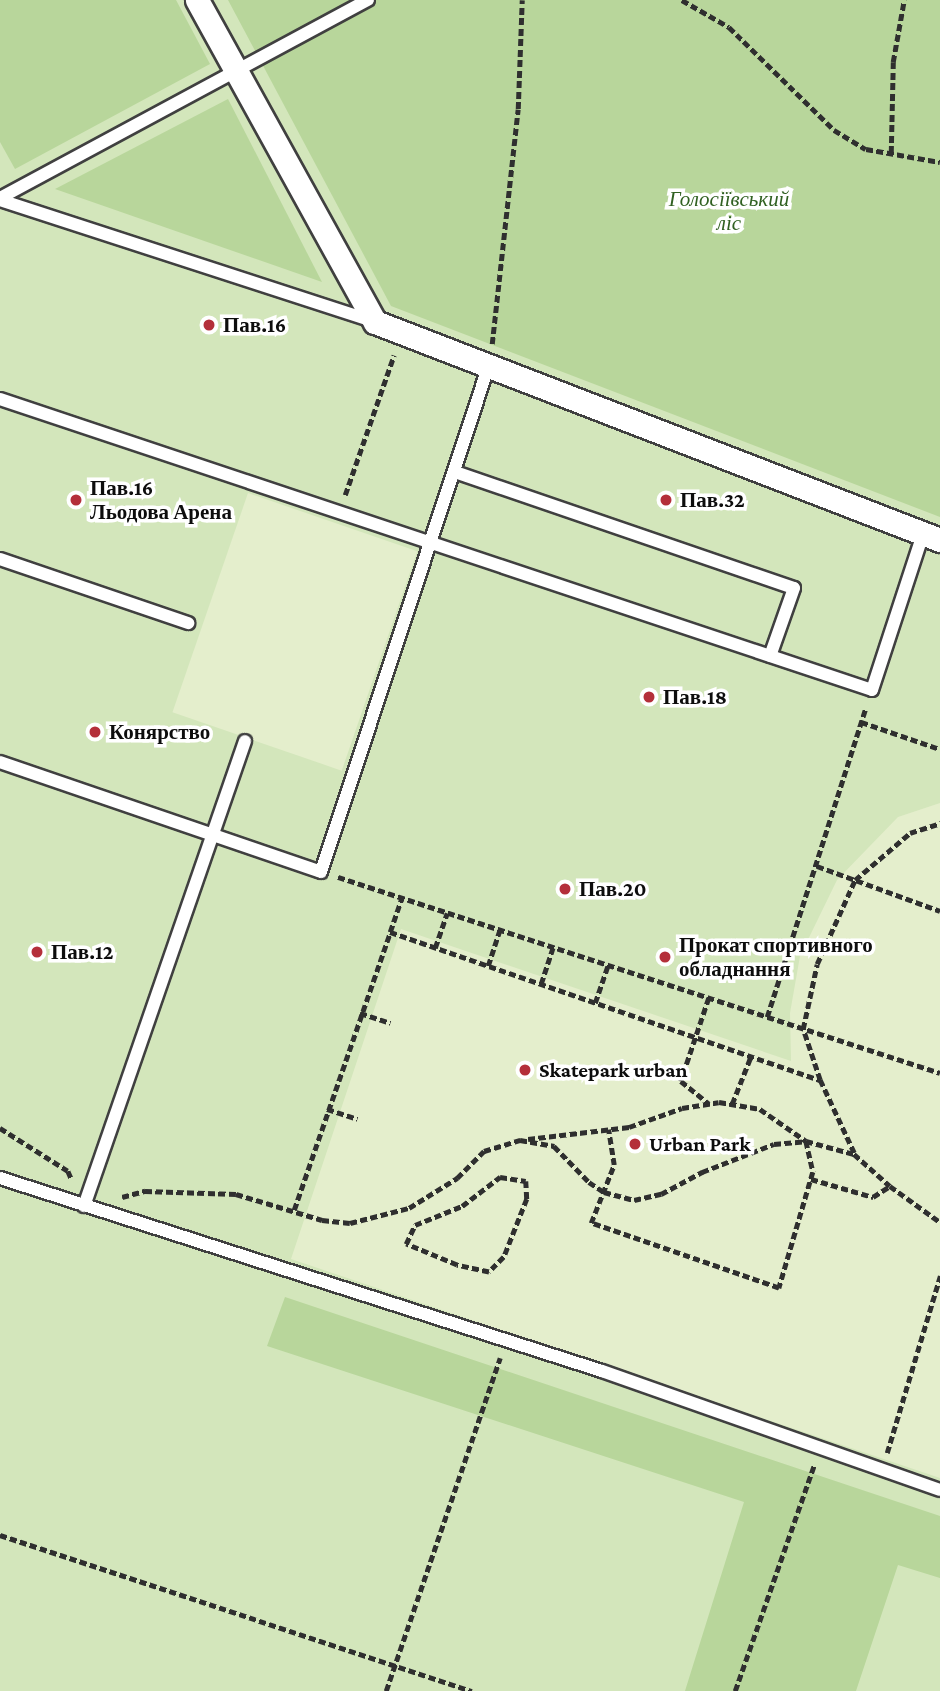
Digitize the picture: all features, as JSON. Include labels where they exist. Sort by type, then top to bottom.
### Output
[{"type":"street","points":[[197,0],[374,322],[932,537]]},
{"type":"lane","points":[[0,199],[368,0]]},
{"type":"lane","points":[[0,199],[374,322]]},
{"type":"lane","points":[[0,762],[321,872],[432,544],[489,365]]},
{"type":"lane","points":[[0,399],[872,690],[932,537]]},
{"type":"lane","points":[[455,472],[794,588],[770,656]]},
{"type":"lane","points":[[0,559],[188,622]]},
{"type":"lane","points":[[84,1206],[245,741]]},
{"type":"lane","points":[[0,1178],[506,1340],[940,1490]]},
{"type":"path","points":[[489,365],[518,109],[522,0]]},
{"type":"path","points":[[682,0],[729,27],[834,130],[866,149],[940,162]]},
{"type":"path","points":[[891,153],[893,62],[904,0]]},
{"type":"path","points":[[339,512],[401,334]]},
{"type":"path","points":[[766,1017],[872,690]]},
{"type":"path","points":[[861,722],[940,749]]},
{"type":"path","points":[[940,823],[910,832],[855,880],[817,964],[803,1029],[820,1080],[854,1154],[890,1186],[940,1222]]},
{"type":"path","points":[[817,866],[940,911]]},
{"type":"path","points":[[321,872],[940,1073]]},
{"type":"path","points":[[294,1210],[402,898]]},
{"type":"path","points":[[435,948],[447,913]]},
{"type":"path","points":[[488,966],[500,930]]},
{"type":"path","points":[[390,932],[820,1080]]},
{"type":"path","points":[[541,984],[553,948]]},
{"type":"path","points":[[595,1003],[608,965]]},
{"type":"path","points":[[709,998],[681,1081],[709,1104]]},
{"type":"path","points":[[360,1013],[390,1023]]},
{"type":"path","points":[[732,1104],[751,1056]]},
{"type":"path","points":[[0,1128],[68,1171],[84,1206],[145,1191],[193,1191],[236,1194],[322,1220],[350,1223],[409,1208],[457,1178],[484,1151],[520,1140],[629,1126],[682,1108],[709,1104],[732,1104],[760,1109],[806,1141],[854,1154]]},
{"type":"path","points":[[327,1109],[357,1119]]},
{"type":"path","points":[[608,1129],[614,1165],[591,1223],[779,1288],[813,1172],[806,1141]]},
{"type":"path","points":[[520,1140],[554,1146],[589,1182],[604,1192],[634,1200],[661,1194],[702,1172],[774,1144],[806,1141]]},
{"type":"path","points":[[500,1177],[526,1181],[527,1199],[509,1245],[504,1257],[489,1272],[457,1265],[406,1244],[415,1225],[462,1206],[500,1177]]},
{"type":"path","points":[[811,1179],[873,1197],[890,1186]]},
{"type":"path","points":[[882,1469],[940,1276]]},
{"type":"path","points":[[386,1691],[506,1340]]},
{"type":"path","points":[[735,1691],[820,1448]]},
{"type":"path","points":[[0,1535],[472,1691]]},
{"type":"green space","points":[[0,0],[940,0],[940,1691],[0,1691]]},
{"type":"green space","points":[[0,0],[176,0],[210,64],[15,169],[0,142]]},
{"type":"green space","name":"Голосіївський ліс","points":[[228,0],[940,0],[940,517],[391,306]]},
{"type":"green space","points":[[228,99],[322,282],[55,189]]},
{"type":"green space","points":[[248,493],[417,551],[342,771],[172,712]]},
{"type":"green space","name":"Urban Park","points":[[940,803],[940,1478],[291,1259],[401,929],[791,1061],[790,1013],[800,956],[837,880],[898,817]]},
{"type":"green space","points":[[285,1297],[940,1516],[940,1578],[898,1565],[856,1691],[685,1691],[744,1502],[267,1346]]},
{"type":"place","name":"Пав.16","points":[[209,325]]},
{"type":"place","name":"Пав.16 Льодова Арена","points":[[76,500]]},
{"type":"place","name":"Пав.32","points":[[666,500]]},
{"type":"place","name":"Пав.18","points":[[649,697]]},
{"type":"place","name":"Конярство","points":[[95,732]]},
{"type":"place","name":"Пав.20","points":[[565,889]]},
{"type":"place","name":"Пав.12","points":[[37,952]]},
{"type":"place","name":"Прокат спортивного обладнання","points":[[665,957]]},
{"type":"place","name":"Skatepark urban","points":[[525,1070]]},
{"type":"place","name":"Urban Park","points":[[635,1144]]}]
